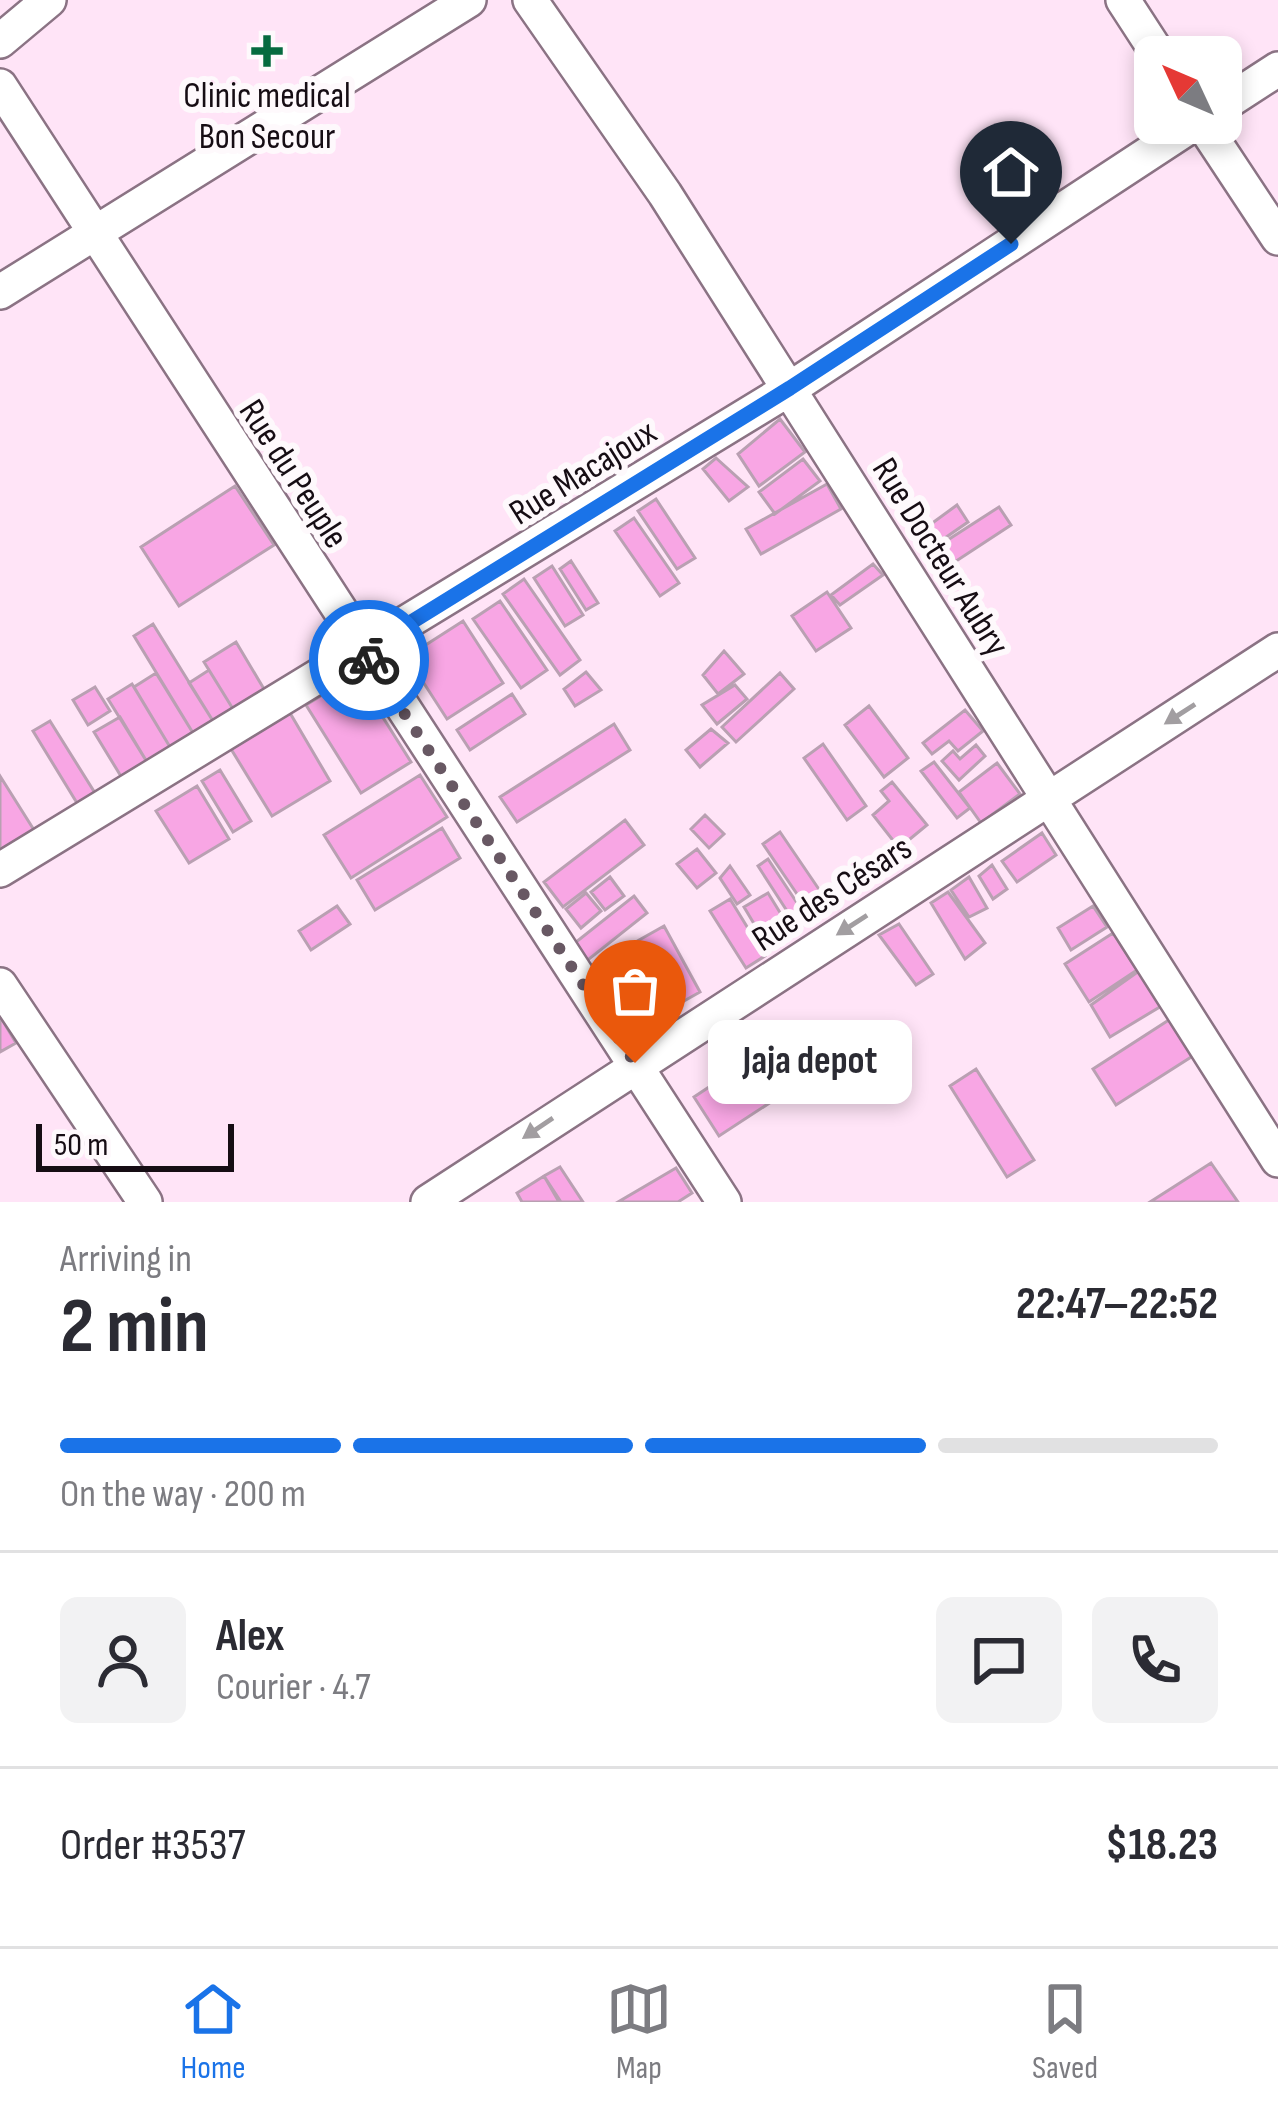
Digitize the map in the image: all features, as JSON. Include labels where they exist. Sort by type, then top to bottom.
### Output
[{"type":"street","points":[[0,41],[49,0]]},
{"type":"street","points":[[0,292],[469,0]]},
{"type":"street","name":"Rue Docteur Aubry","points":[[530,0],[665,194],[1278,1160]]},
{"type":"street","points":[[1123,0],[1146,36]]},
{"type":"street","points":[[1242,92],[1278,69]]},
{"type":"street","name":"Rue du Peuple","points":[[0,86],[724,1202]]},
{"type":"street","name":"Rue Macajoux","points":[[0,870],[790,388],[1166,144]]},
{"type":"street","points":[[1213,144],[1278,238]]},
{"type":"street","name":"Rue des Césars","points":[[428,1202],[635,1063],[1278,650]]},
{"type":"street","points":[[0,985],[146,1202]]},
{"type":"building","points":[[780,419],[805,452],[759,486],[738,454]]},
{"type":"building","points":[[716,458],[748,487],[729,501],[703,469]]},
{"type":"building","points":[[803,459],[820,481],[775,514],[759,492]]},
{"type":"building","points":[[827,484],[841,509],[761,554],[746,529]]},
{"type":"building","points":[[235,486],[274,545],[179,606],[141,547]]},
{"type":"building","points":[[656,499],[695,558],[677,569],[638,511]]},
{"type":"building","points":[[957,505],[968,522],[926,551],[916,535]]},
{"type":"building","points":[[999,507],[1011,525],[938,573],[926,554]]},
{"type":"building","points":[[634,518],[679,583],[660,596],[615,531]]},
{"type":"building","points":[[571,561],[598,603],[586,610],[560,569]]},
{"type":"building","points":[[873,564],[883,575],[840,605],[831,595]]},
{"type":"building","points":[[552,566],[583,615],[565,626],[534,578]]},
{"type":"building","points":[[524,579],[580,660],[560,675],[503,594]]},
{"type":"building","points":[[827,592],[851,628],[816,651],[792,616]]},
{"type":"building","points":[[500,601],[547,670],[521,688],[473,619]]},
{"type":"building","points":[[463,621],[503,683],[447,719],[407,657]]},
{"type":"building","points":[[153,624],[213,721],[193,733],[134,636]]},
{"type":"building","points":[[236,642],[264,689],[233,709],[204,662]]},
{"type":"building","points":[[724,651],[744,674],[718,694],[703,675]]},
{"type":"building","points":[[209,670],[233,709],[213,721],[189,683]]},
{"type":"building","points":[[586,672],[601,690],[575,706],[564,689]]},
{"type":"building","points":[[156,673],[193,733],[170,747],[134,687]]},
{"type":"building","points":[[780,673],[794,689],[736,742],[722,727]]},
{"type":"building","points":[[132,684],[170,747],[147,762],[108,699]]},
{"type":"building","points":[[735,685],[747,699],[717,724],[702,705]]},
{"type":"building","points":[[95,687],[110,711],[88,725],[73,700]]},
{"type":"building","points":[[342,692],[375,705],[411,762],[361,793],[306,705],[324,694]]},
{"type":"building","points":[[512,694],[525,714],[470,750],[457,730]]},
{"type":"building","points":[[869,706],[908,758],[884,777],[845,725]]},
{"type":"building","points":[[965,710],[983,731],[958,751],[949,741],[932,754],[923,743]]},
{"type":"building","points":[[290,713],[330,781],[272,816],[231,749]]},
{"type":"building","points":[[120,717],[147,762],[122,778],[94,732]]},
{"type":"building","points":[[50,721],[95,793],[77,803],[33,731]]},
{"type":"building","points":[[614,724],[630,750],[517,822],[500,797]]},
{"type":"building","points":[[711,729],[728,743],[700,767],[686,750]]},
{"type":"building","points":[[823,744],[866,806],[847,820],[804,758]]},
{"type":"building","points":[[976,745],[985,756],[959,780],[942,761],[953,751],[960,759]]},
{"type":"building","points":[[934,762],[970,808],[957,818],[921,771]]},
{"type":"building","points":[[997,763],[1020,794],[981,823],[959,792]]},
{"type":"building","points":[[220,770],[251,821],[233,832],[202,781]]},
{"type":"building","points":[[420,775],[447,817],[351,878],[324,835]]},
{"type":"building","points":[[0,776],[34,830],[0,850]]},
{"type":"building","points":[[892,782],[927,825],[899,848],[873,815],[889,801],[881,791]]},
{"type":"building","points":[[197,786],[229,839],[189,863],[156,811]]},
{"type":"building","points":[[705,815],[724,834],[709,848],[691,829]]},
{"type":"building","points":[[625,820],[644,845],[563,907],[544,882]]},
{"type":"building","points":[[442,828],[460,858],[375,910],[357,880]]},
{"type":"building","points":[[780,832],[831,907],[814,919],[763,844]]},
{"type":"building","points":[[1042,833],[1056,855],[1017,882],[1002,861]]},
{"type":"building","points":[[697,849],[716,873],[697,888],[677,864]]},
{"type":"building","points":[[768,859],[809,921],[798,928],[758,866]]},
{"type":"building","points":[[992,865],[1007,889],[993,899],[979,876]]},
{"type":"building","points":[[730,866],[750,895],[737,904],[720,878]]},
{"type":"building","points":[[610,877],[624,896],[605,910],[591,892]]},
{"type":"building","points":[[969,877],[987,908],[969,917],[951,890]]},
{"type":"building","points":[[948,892],[985,943],[965,959],[931,903]]},
{"type":"building","points":[[586,893],[601,911],[581,928],[566,909]]},
{"type":"building","points":[[768,893],[792,932],[768,947],[744,907]]},
{"type":"building","points":[[634,896],[647,913],[584,963],[571,946]]},
{"type":"building","points":[[730,899],[765,956],[746,968],[710,911]]},
{"type":"building","points":[[337,906],[350,924],[311,950],[299,931]]},
{"type":"building","points":[[1093,906],[1107,927],[1071,950],[1058,928]]},
{"type":"building","points":[[899,924],[933,974],[916,985],[879,935]]},
{"type":"building","points":[[664,926],[700,992],[636,1028],[600,962]]},
{"type":"building","points":[[1113,933],[1137,970],[1089,1002],[1065,964]]},
{"type":"building","points":[[1139,971],[1163,1005],[1110,1037],[1091,1005]]},
{"type":"building","points":[[0,1016],[16,1043],[0,1052]]},
{"type":"building","points":[[1175,1016],[1199,1052],[1116,1105],[1093,1069]]},
{"type":"building","points":[[774,1044],[800,1083],[719,1136],[694,1097]]},
{"type":"building","points":[[976,1069],[1034,1160],[1007,1177],[950,1086]]},
{"type":"building","points":[[1211,1163],[1238,1202],[1150,1202]]},
{"type":"building","points":[[560,1167],[583,1202],[561,1202],[544,1176]]},
{"type":"building","points":[[676,1168],[692,1193],[678,1202],[618,1202]]},
{"type":"building","points":[[544,1176],[559,1202],[522,1202],[517,1193]]},
{"type":"way so far","points":[[369,660],[635,1063]]},
{"type":"place","name":"Clinic medical Bon Secour","points":[[267,51]]},
{"type":"place","name":"Jaja depot","points":[[635,1063]]},
{"type":"route","points":[[369,660],[363,652],[790,388],[1011,244]]}]
